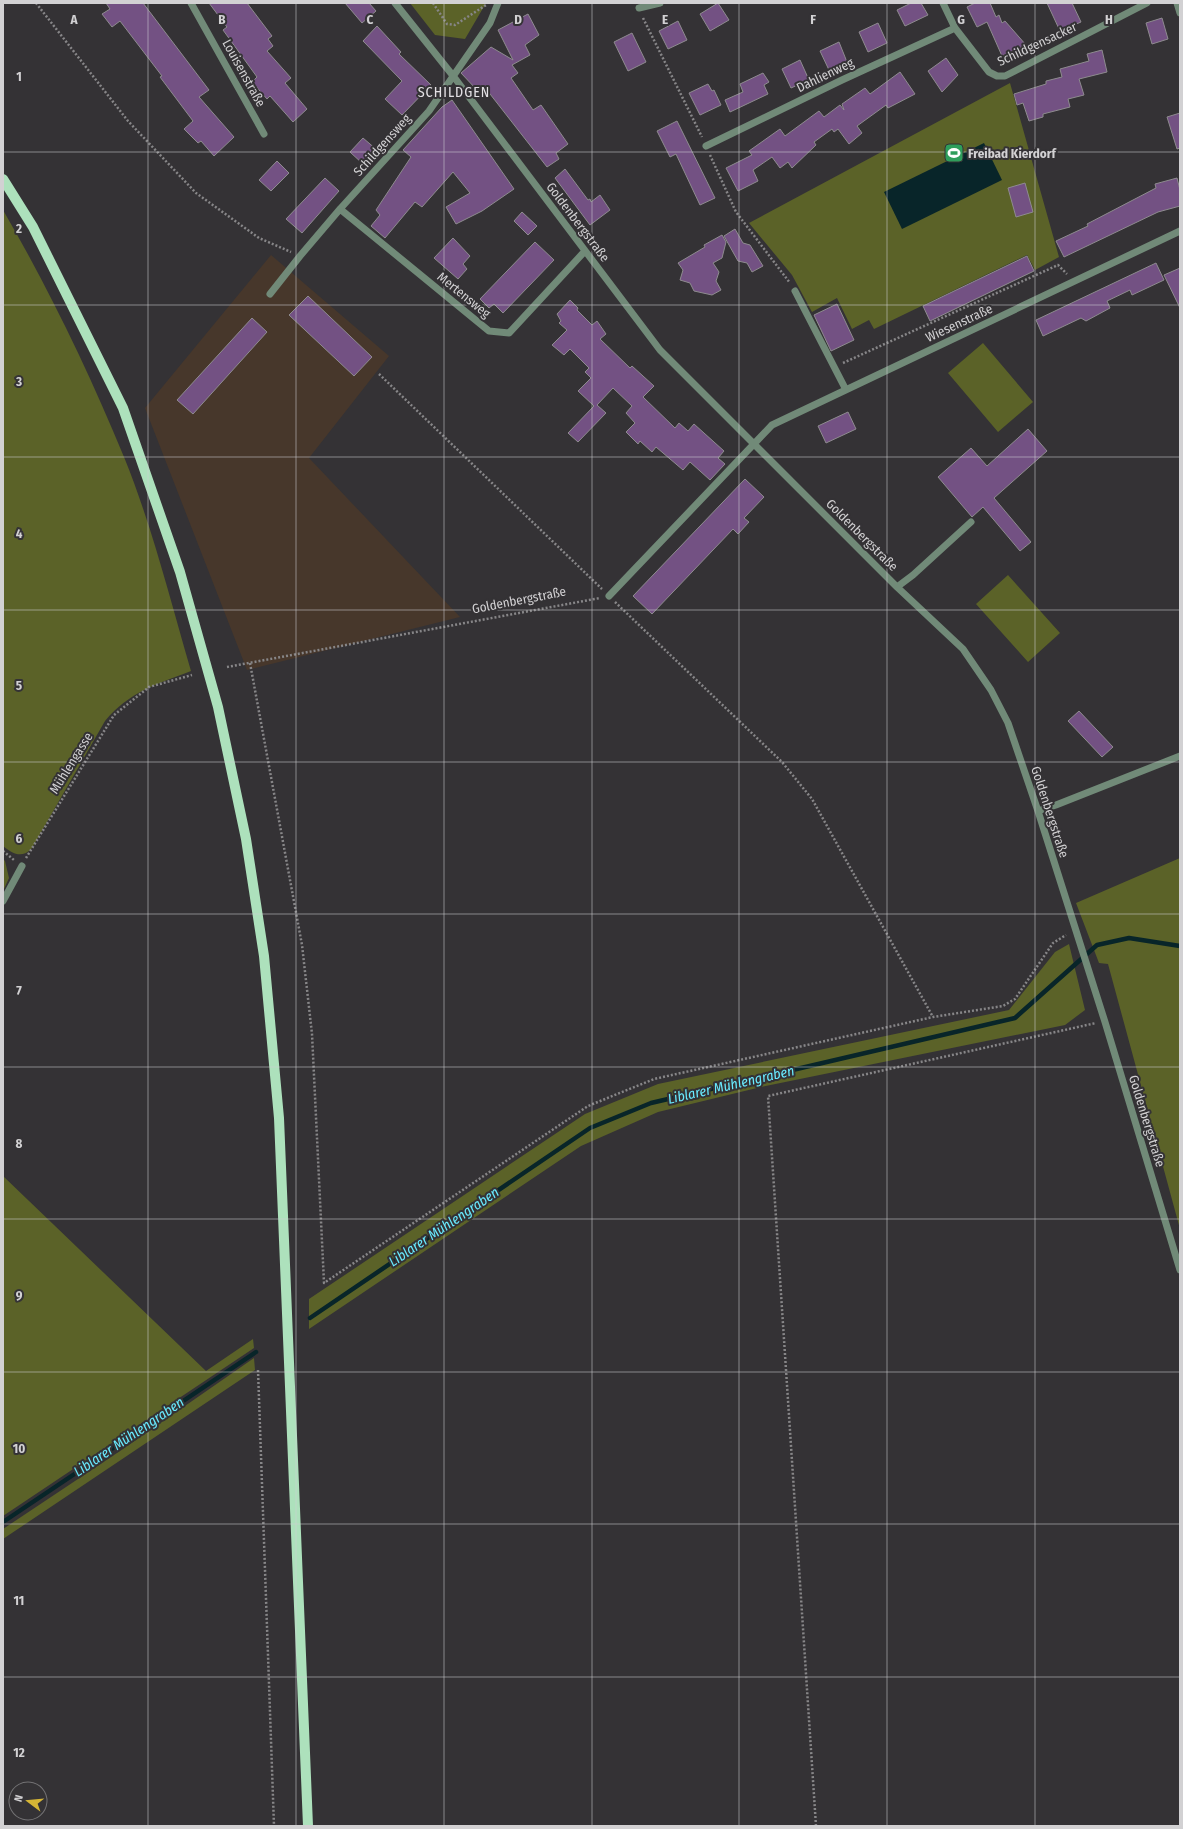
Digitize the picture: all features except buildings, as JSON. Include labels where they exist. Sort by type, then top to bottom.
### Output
[{"type":"main road","points":[[3,179],[33,227],[123,408],[180,572],[218,707],[246,839],[264,956],[279,1118],[308,1826]]},
{"type":"street","name":"Louisenstraße","points":[[191,3],[264,134]]},
{"type":"street","name":"Goldenbergstraße","points":[[395,3],[454,77],[660,350],[897,587],[963,649],[991,690],[1008,723],[1038,811],[1105,1022],[1180,1270]]},
{"type":"street","name":"Schildgensweg","points":[[270,294],[340,209],[429,111],[490,23],[498,3]]},
{"type":"street","points":[[639,8],[660,3]]},
{"type":"street","name":"Schildgensacker","points":[[943,3],[955,28],[989,72],[997,76],[1005,76],[1147,3]]},
{"type":"street","points":[[1177,3],[1180,13]]},
{"type":"street","name":"Dahlienweg","points":[[706,146],[842,80],[955,28]]},
{"type":"street","name":"Mertensweg","points":[[340,209],[489,331],[509,333],[585,251]]},
{"type":"street","name":"Wiesenstraße","points":[[754,444],[772,425],[1180,231]]},
{"type":"street","points":[[795,291],[846,390]]},
{"type":"street","points":[[609,596],[754,444]]},
{"type":"street","points":[[897,587],[913,575],[971,522]]},
{"type":"street","points":[[1038,811],[1180,756]]},
{"type":"street","points":[[3,901],[22,866]]},
{"type":"path","points":[[36,3],[128,121],[196,193],[259,238],[300,256]]},
{"type":"path","points":[[433,3],[447,24],[455,25],[488,3]]},
{"type":"path","points":[[834,368],[1058,264],[1074,282]]},
{"type":"path","points":[[380,374],[782,762],[812,799],[933,1017]]},
{"type":"path","name":"Goldenbergstraße","points":[[227,667],[609,596]]},
{"type":"path","points":[[250,663],[302,945],[312,1034],[324,1283],[588,1106],[654,1079],[933,1017],[1003,1006],[1015,999],[1053,943],[1076,933]]},
{"type":"path","name":"Mühlengasse","points":[[22,866],[114,716],[149,687],[192,675]]},
{"type":"path","points":[[816,1826],[768,1096],[1105,1022]]},
{"type":"path","points":[[258,1370],[274,1826]]},
{"type":"shaded area","points":[[271,255],[389,356],[309,458],[460,617],[247,670],[145,408]]},
{"type":"green space","points":[[410,3],[486,3],[465,39],[435,35]]},
{"type":"green space","name":"Freibad Kierdorf","points":[[1010,83],[1059,257],[1035,270],[1027,255],[874,329],[869,320],[852,329],[837,298],[812,312],[792,275],[749,223]]},
{"type":"green space","points":[[3,210],[68,331],[124,457],[152,536],[191,671],[144,690],[114,711],[105,721],[32,848],[21,854],[14,853],[3,846]]},
{"type":"green space","points":[[983,343],[1033,402],[998,432],[948,373]]},
{"type":"green space","points":[[1008,575],[1060,633],[1028,662],[976,604]]},
{"type":"green space","points":[[1180,858],[1180,1229],[1108,964],[1099,963],[1076,903]]},
{"type":"green space","points":[[3,859],[5,861],[9,878],[3,891]]},
{"type":"green space","points":[[1069,944],[1085,1010],[1065,1025],[761,1087],[658,1112],[581,1146],[309,1329],[309,1299],[585,1114],[658,1084],[1009,1010],[1055,952]]},
{"type":"green space","points":[[3,1176],[206,1371],[253,1339],[254,1348],[3,1516]]},
{"type":"green space","points":[[254,1358],[255,1370],[3,1539],[3,1529],[123,1449]]},
{"type":"water","points":[[984,143],[1002,180],[902,229],[884,192]]},
{"type":"waterway","name":"Liblarer Mühlengraben","points":[[310,1318],[590,1128],[651,1103],[1015,1018],[1097,945],[1129,938],[1180,946]]},
{"type":"waterway","name":"Liblarer Mühlengraben","points":[[3,1522],[256,1352]]},
{"type":"place","name":"Freibad Kierdorf","points":[[954,153]]},
{"type":"district","name":"SCHILDGEN","points":[[454,92]]}]
